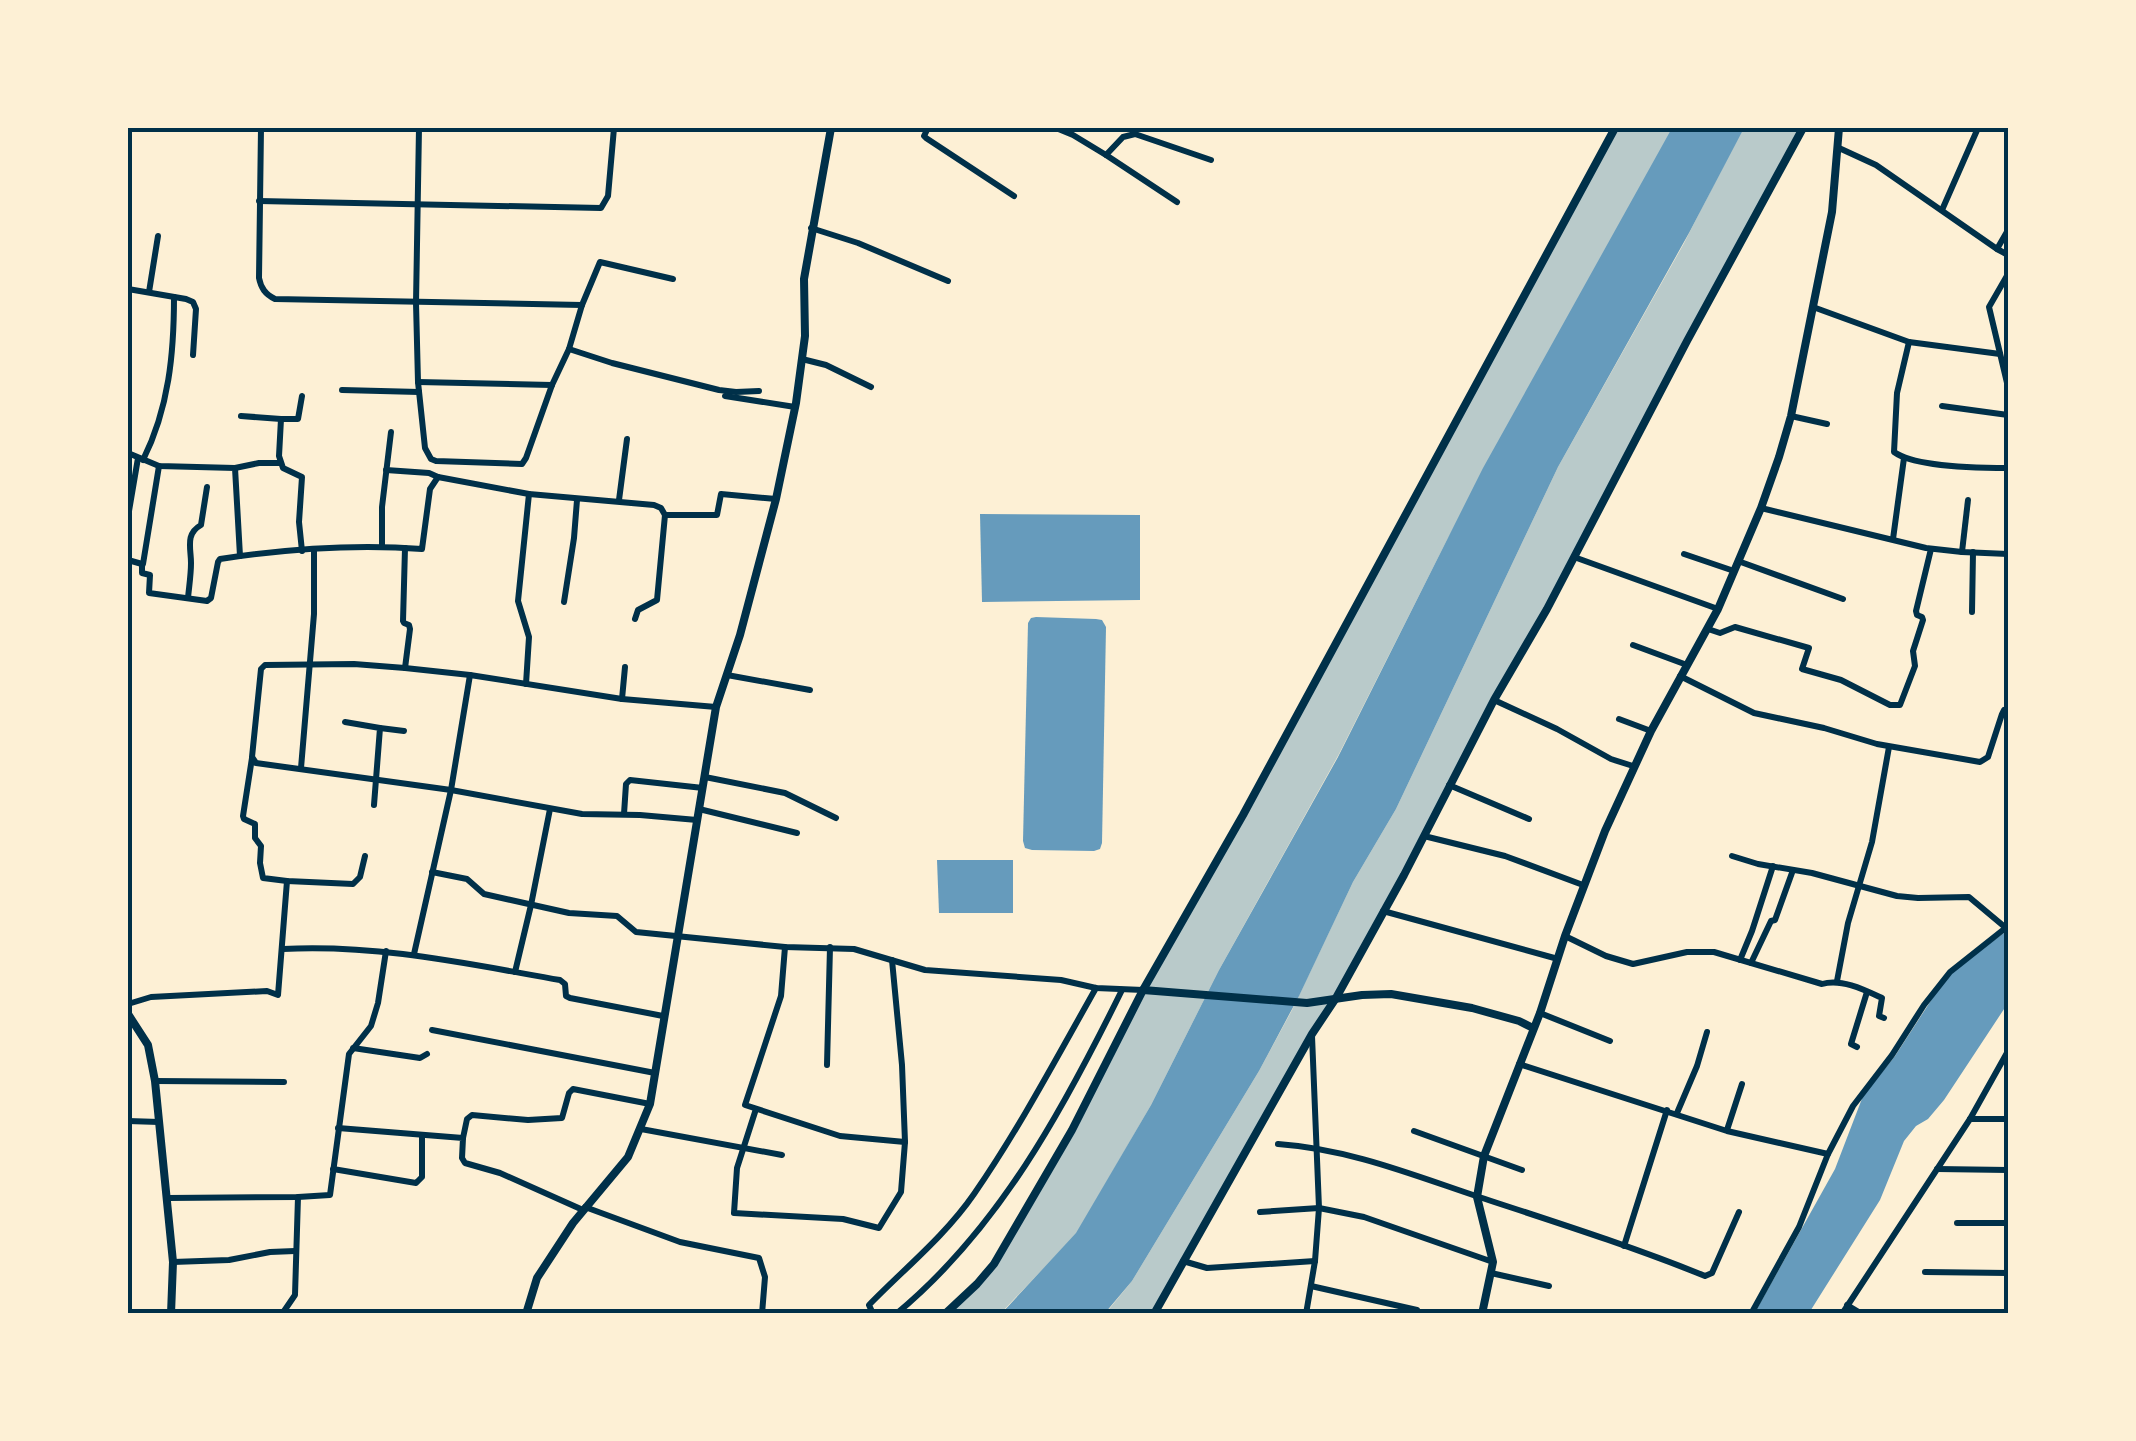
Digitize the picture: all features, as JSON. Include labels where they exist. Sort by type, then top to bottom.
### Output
[{"type":"street","points":[[260,128],[259,278],[265,292],[275,299],[582,305]]},
{"type":"street","points":[[419,128],[418,382],[425,448],[431,459],[522,464],[600,262],[673,279]]},
{"type":"street","points":[[259,201],[601,208],[608,196],[614,128]]},
{"type":"street","points":[[527,1313],[538,1278],[584,1209],[628,1157],[650,1104],[716,707],[776,499],[795,407],[805,336],[804,279],[831,128]]},
{"type":"street","points":[[928,128],[926,138],[1014,196]]},
{"type":"street","points":[[1056,128],[1178,202]]},
{"type":"street","points":[[1124,137],[1126,128]]},
{"type":"street","points":[[945,1314],[977,1284],[1009,1240],[1072,1130],[1143,990],[1243,815],[1615,128]]},
{"type":"street","points":[[1170,1314],[1156,1311],[1336,998],[1803,128]]},
{"type":"street","points":[[1482,1314],[1493,1262],[1477,1196],[1484,1156],[1540,1013],[1583,885],[1633,766],[1708,630],[1779,457],[1832,212],[1839,128]]},
{"type":"street","points":[[1942,210],[1978,128]]},
{"type":"street","points":[[1106,155],[1124,137],[1134,134],[1212,160]]},
{"type":"street","points":[[1839,148],[1876,165],[2008,254]]},
{"type":"street","points":[[812,228],[948,281]]},
{"type":"street","points":[[1997,249],[2008,230]]},
{"type":"street","points":[[148,292],[158,236]]},
{"type":"street","points":[[2008,274],[1989,307],[2008,387]]},
{"type":"street","points":[[128,289],[190,300],[195,305],[193,356]]},
{"type":"street","points":[[129,511],[141,459],[153,440],[165,399],[174,349],[174,297]]},
{"type":"street","points":[[1813,307],[1910,342],[2000,354]]},
{"type":"street","points":[[1910,342],[1896,392],[1894,452],[1904,458],[1968,467],[2008,468]]},
{"type":"street","points":[[569,349],[692,384],[736,392],[758,391]]},
{"type":"street","points":[[802,358],[871,387]]},
{"type":"street","points":[[418,382],[552,385]]},
{"type":"street","points":[[342,390],[419,392]]},
{"type":"street","points":[[241,416],[298,419],[302,396]]},
{"type":"street","points":[[725,396],[795,407]]},
{"type":"street","points":[[1942,406],[2008,415]]},
{"type":"street","points":[[1790,416],[1826,424]]},
{"type":"street","points":[[281,419],[280,464],[302,477],[302,551]]},
{"type":"street","points":[[382,547],[382,507],[392,432]]},
{"type":"street","points":[[619,500],[626,439]]},
{"type":"street","points":[[128,453],[159,466],[235,468],[280,464]]},
{"type":"street","points":[[1893,539],[1904,458]]},
{"type":"street","points":[[159,466],[142,566],[142,573],[150,576],[148,593],[210,600],[219,560],[314,550],[424,548],[430,489],[438,477]]},
{"type":"street","points":[[235,468],[240,556]]},
{"type":"street","points":[[386,470],[429,473],[529,494],[658,506],[665,514],[658,598],[638,610],[634,619]]},
{"type":"street","points":[[188,598],[190,537],[201,525],[208,487]]},
{"type":"street","points":[[526,684],[530,637],[518,602],[529,494]]},
{"type":"street","points":[[665,514],[717,516],[720,494],[776,499]]},
{"type":"street","points":[[564,602],[576,500]]},
{"type":"street","points":[[1962,552],[1968,500]]},
{"type":"street","points":[[1761,508],[1931,548],[2008,554]]},
{"type":"street","points":[[404,668],[410,629],[403,621],[405,548]]},
{"type":"street","points":[[1708,630],[1720,633],[1736,627],[1809,648],[1802,668],[1840,680],[1890,706],[1900,705],[1914,666],[1913,651],[1923,620],[1916,611],[1931,548]]},
{"type":"street","points":[[301,769],[314,550]]},
{"type":"street","points":[[1972,552],[1972,612]]},
{"type":"street","points":[[1684,554],[1843,599]]},
{"type":"street","points":[[1574,557],[1718,608]]},
{"type":"street","points":[[128,560],[142,566]]},
{"type":"street","points":[[1633,645],[1686,665]]},
{"type":"street","points":[[365,856],[360,877],[353,884],[262,876],[261,846],[254,838],[256,824],[244,819],[261,670],[265,665],[404,668],[622,699],[716,707]]},
{"type":"street","points":[[622,699],[625,667]]},
{"type":"street","points":[[727,675],[810,690]]},
{"type":"street","points":[[414,954],[451,790],[470,676]]},
{"type":"street","points":[[1680,676],[1754,713],[1889,747],[1985,761],[2002,714],[2008,708]]},
{"type":"street","points":[[1494,700],[1633,766]]},
{"type":"street","points":[[1619,718],[1651,731]]},
{"type":"street","points":[[345,722],[404,732]]},
{"type":"street","points":[[374,806],[380,728]]},
{"type":"street","points":[[1837,982],[1848,923],[1872,842],[1889,747]]},
{"type":"street","points":[[252,758],[256,763],[451,790],[582,814],[697,820]]},
{"type":"street","points":[[705,777],[776,791],[836,818]]},
{"type":"street","points":[[624,814],[626,784],[630,780],[702,788]]},
{"type":"street","points":[[1449,785],[1529,819]]},
{"type":"street","points":[[514,972],[550,809]]},
{"type":"street","points":[[699,809],[797,833]]},
{"type":"street","points":[[1424,836],[1505,856],[1583,885]]},
{"type":"street","points":[[1732,856],[1908,897],[1969,897],[2007,927],[1966,958],[1937,988],[1853,1106],[1828,1154],[1798,1228],[1751,1314]]},
{"type":"street","points":[[1740,960],[1773,866]]},
{"type":"street","points":[[1750,963],[1771,920],[1775,920],[1793,870]]},
{"type":"street","points":[[432,872],[466,880],[484,894],[586,915],[617,916],[636,932],[785,947],[854,949],[925,970],[1061,980],[1096,988],[1307,1003],[1362,994],[1391,994],[1488,1012],[1533,1028]]},
{"type":"street","points":[[128,1004],[152,997],[267,991],[278,994],[287,881]]},
{"type":"street","points":[[1383,911],[1558,960]]},
{"type":"street","points":[[1565,936],[1633,964],[1714,952],[1822,984],[1837,982],[1882,998],[1879,1016],[1884,1018]]},
{"type":"street","points":[[785,947],[781,996],[744,1102],[746,1106],[840,1136],[905,1142]]},
{"type":"street","points":[[827,1065],[830,948]]},
{"type":"street","points":[[283,949],[414,954],[560,980],[570,998],[663,1016]]},
{"type":"street","points":[[168,1198],[298,1198],[330,1194],[347,1062],[371,1026],[386,951]]},
{"type":"street","points":[[756,1109],[737,1168],[734,1213],[843,1219],[879,1228],[899,1198],[905,1142],[892,960]]},
{"type":"street","points":[[874,1314],[869,1305],[933,1242],[974,1194],[1096,988]]},
{"type":"street","points":[[896,1314],[964,1249],[1027,1165],[1122,990]]},
{"type":"street","points":[[1857,1046],[1851,1044],[1867,992]]},
{"type":"street","points":[[1540,1013],[1610,1041]]},
{"type":"street","points":[[128,1014],[148,1046],[156,1081],[168,1198],[171,1314]]},
{"type":"street","points":[[432,1030],[655,1074]]},
{"type":"street","points":[[1677,1113],[1707,1032]]},
{"type":"street","points":[[1306,1314],[1316,1262],[1319,1208],[1312,1034]]},
{"type":"street","points":[[353,1048],[420,1058],[427,1054]]},
{"type":"street","points":[[1842,1314],[1970,1119],[2008,1051]]},
{"type":"street","points":[[1519,1064],[1727,1131],[1828,1154]]},
{"type":"street","points":[[1998,1066],[2008,1067]]},
{"type":"street","points":[[156,1081],[284,1082]]},
{"type":"street","points":[[1727,1131],[1742,1084]]},
{"type":"street","points":[[650,1104],[577,1088],[569,1093],[562,1118],[472,1116],[463,1138],[462,1158],[465,1163],[500,1173],[584,1209],[680,1242],[758,1258],[765,1278],[762,1314]]},
{"type":"street","points":[[1624,1246],[1668,1110]]},
{"type":"street","points":[[1970,1119],[2008,1119]]},
{"type":"street","points":[[128,1121],[159,1122]]},
{"type":"street","points":[[338,1128],[463,1138]]},
{"type":"street","points":[[641,1128],[782,1155]]},
{"type":"street","points":[[1414,1131],[1522,1170]]},
{"type":"street","points":[[333,1169],[416,1183],[422,1177],[422,1135]]},
{"type":"street","points":[[1278,1144],[1316,1147],[1379,1162],[1705,1276],[1712,1273],[1739,1212]]},
{"type":"street","points":[[1936,1168],[2008,1170]]},
{"type":"street","points":[[282,1314],[295,1295],[298,1198]]},
{"type":"street","points":[[1260,1212],[1319,1208],[1364,1217],[1493,1262]]},
{"type":"street","points":[[1957,1223],[2008,1223]]},
{"type":"street","points":[[172,1262],[229,1260],[295,1251]]},
{"type":"street","points":[[1183,1261],[1206,1268],[1316,1262]]},
{"type":"street","points":[[1925,1272],[2008,1273]]},
{"type":"street","points":[[1491,1273],[1549,1286]]},
{"type":"street","points":[[1310,1286],[1417,1310]]},
{"type":"street","points":[[1848,1305],[1862,1314]]},
{"type":"shaded area","points":[[1616,128],[1673,128],[1447,540],[1339,754],[1219,970],[1151,1105],[1077,1233],[1001,1313],[943,1314],[1009,1241]]},
{"type":"shaded area","points":[[1743,128],[1803,128],[1424,836],[1154,1313],[1105,1314],[1132,1281],[1292,1010],[1353,882],[1396,809],[1558,467],[1683,245]]},
{"type":"water","points":[[1672,128],[1744,128],[1558,467],[1396,809],[1353,882],[1259,1071],[1132,1281],[1105,1313],[1001,1314],[1076,1233],[1151,1105],[1219,970],[1338,757],[1483,468]]},
{"type":"water","points":[[980,514],[1140,515],[1140,600],[982,602]]},
{"type":"water","points":[[1036,617],[1096,619],[1106,627],[1102,843],[1094,851],[1032,850],[1025,848],[1023,841],[1028,623]]},
{"type":"water","points":[[937,860],[1013,860],[1013,913],[939,913]]},
{"type":"water","points":[[2008,930],[2008,1003],[1944,1100],[1904,1141],[1880,1200],[1809,1313],[1754,1314],[1835,1169],[1863,1096],[1895,1056],[1943,982]]}]
